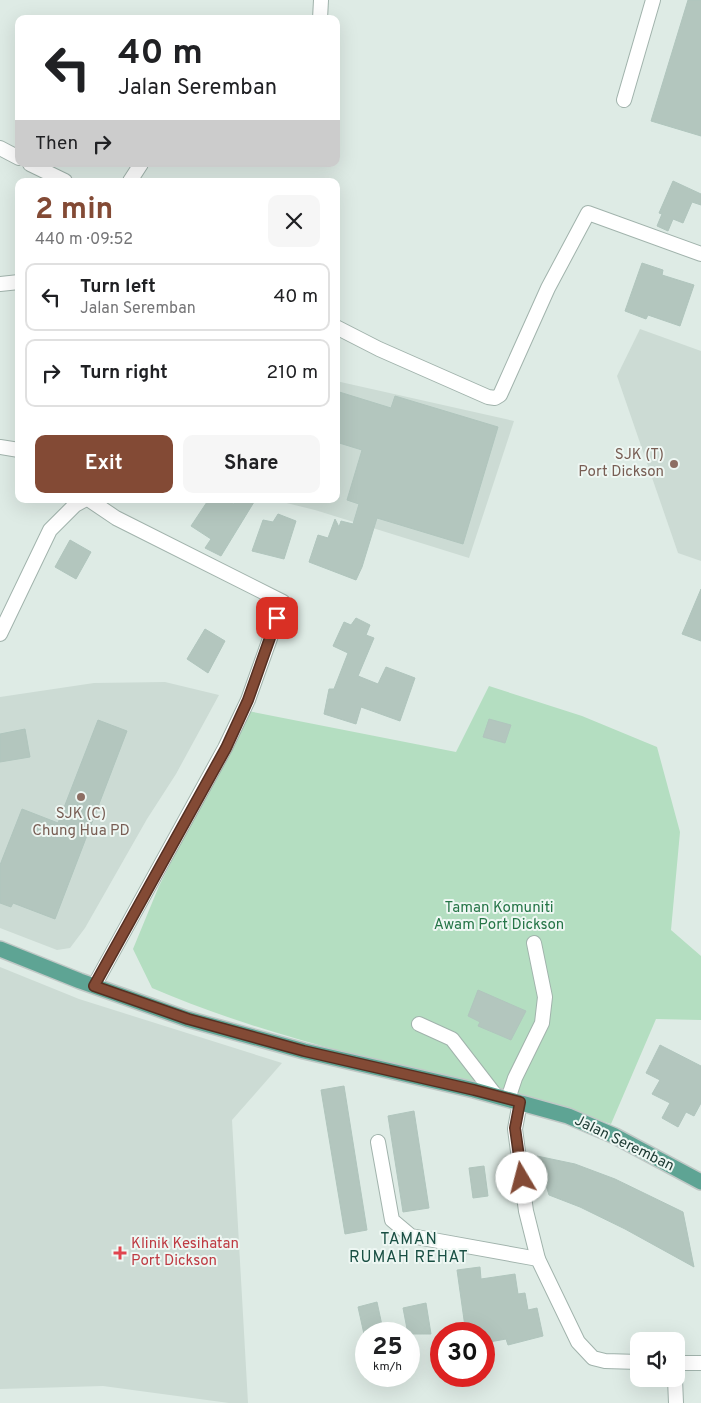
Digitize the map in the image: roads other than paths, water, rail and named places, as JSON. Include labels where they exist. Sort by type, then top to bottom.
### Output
[{"type":"main road","name":"Jalan Seremban","points":[[0,949],[94,986],[188,1019],[286,1046],[508,1099],[568,1116],[615,1136],[701,1182]]},
{"type":"street","points":[[320,15],[321,0]]},
{"type":"street","points":[[624,100],[652,0]]},
{"type":"street","points":[[0,148],[15,156]]},
{"type":"street","points":[[36,167],[59,178]]},
{"type":"street","points":[[132,178],[139,167]]},
{"type":"street","points":[[340,329],[379,349],[488,397],[495,398],[500,395],[548,288],[588,213],[701,254]]},
{"type":"street","points":[[0,284],[15,282]]},
{"type":"street","points":[[0,447],[15,449]]},
{"type":"street","points":[[0,634],[50,530],[79,503]]},
{"type":"street","points":[[93,503],[116,518],[283,602],[248,700],[226,748],[94,986]]},
{"type":"street","points":[[508,1099],[515,1078],[542,1023],[544,1014],[545,997],[534,943]]},
{"type":"street","points":[[419,1024],[452,1039],[508,1099],[515,1128],[526,1211],[538,1259],[578,1342],[593,1358],[605,1361],[630,1362]]},
{"type":"street","points":[[378,1142],[392,1220],[401,1229],[411,1236],[538,1259]]},
{"type":"street","points":[[685,1363],[701,1363]]},
{"type":"street","points":[[675,1387],[676,1403]]},
{"type":"place","name":"SJK (T) Port Dickson","points":[[674,464]]},
{"type":"place","name":"SJK (C) Chung Hua PD","points":[[81,797]]},
{"type":"place","name":"Klinik Kesihatan Port Dickson","points":[[120,1253]]},
{"type":"district","name":"TAMAN RUMAH REHAT","points":[[409,1249]]},
{"type":"park label","name":"Taman Komuniti Awam Port Dickson","points":[[499,916]]}]
